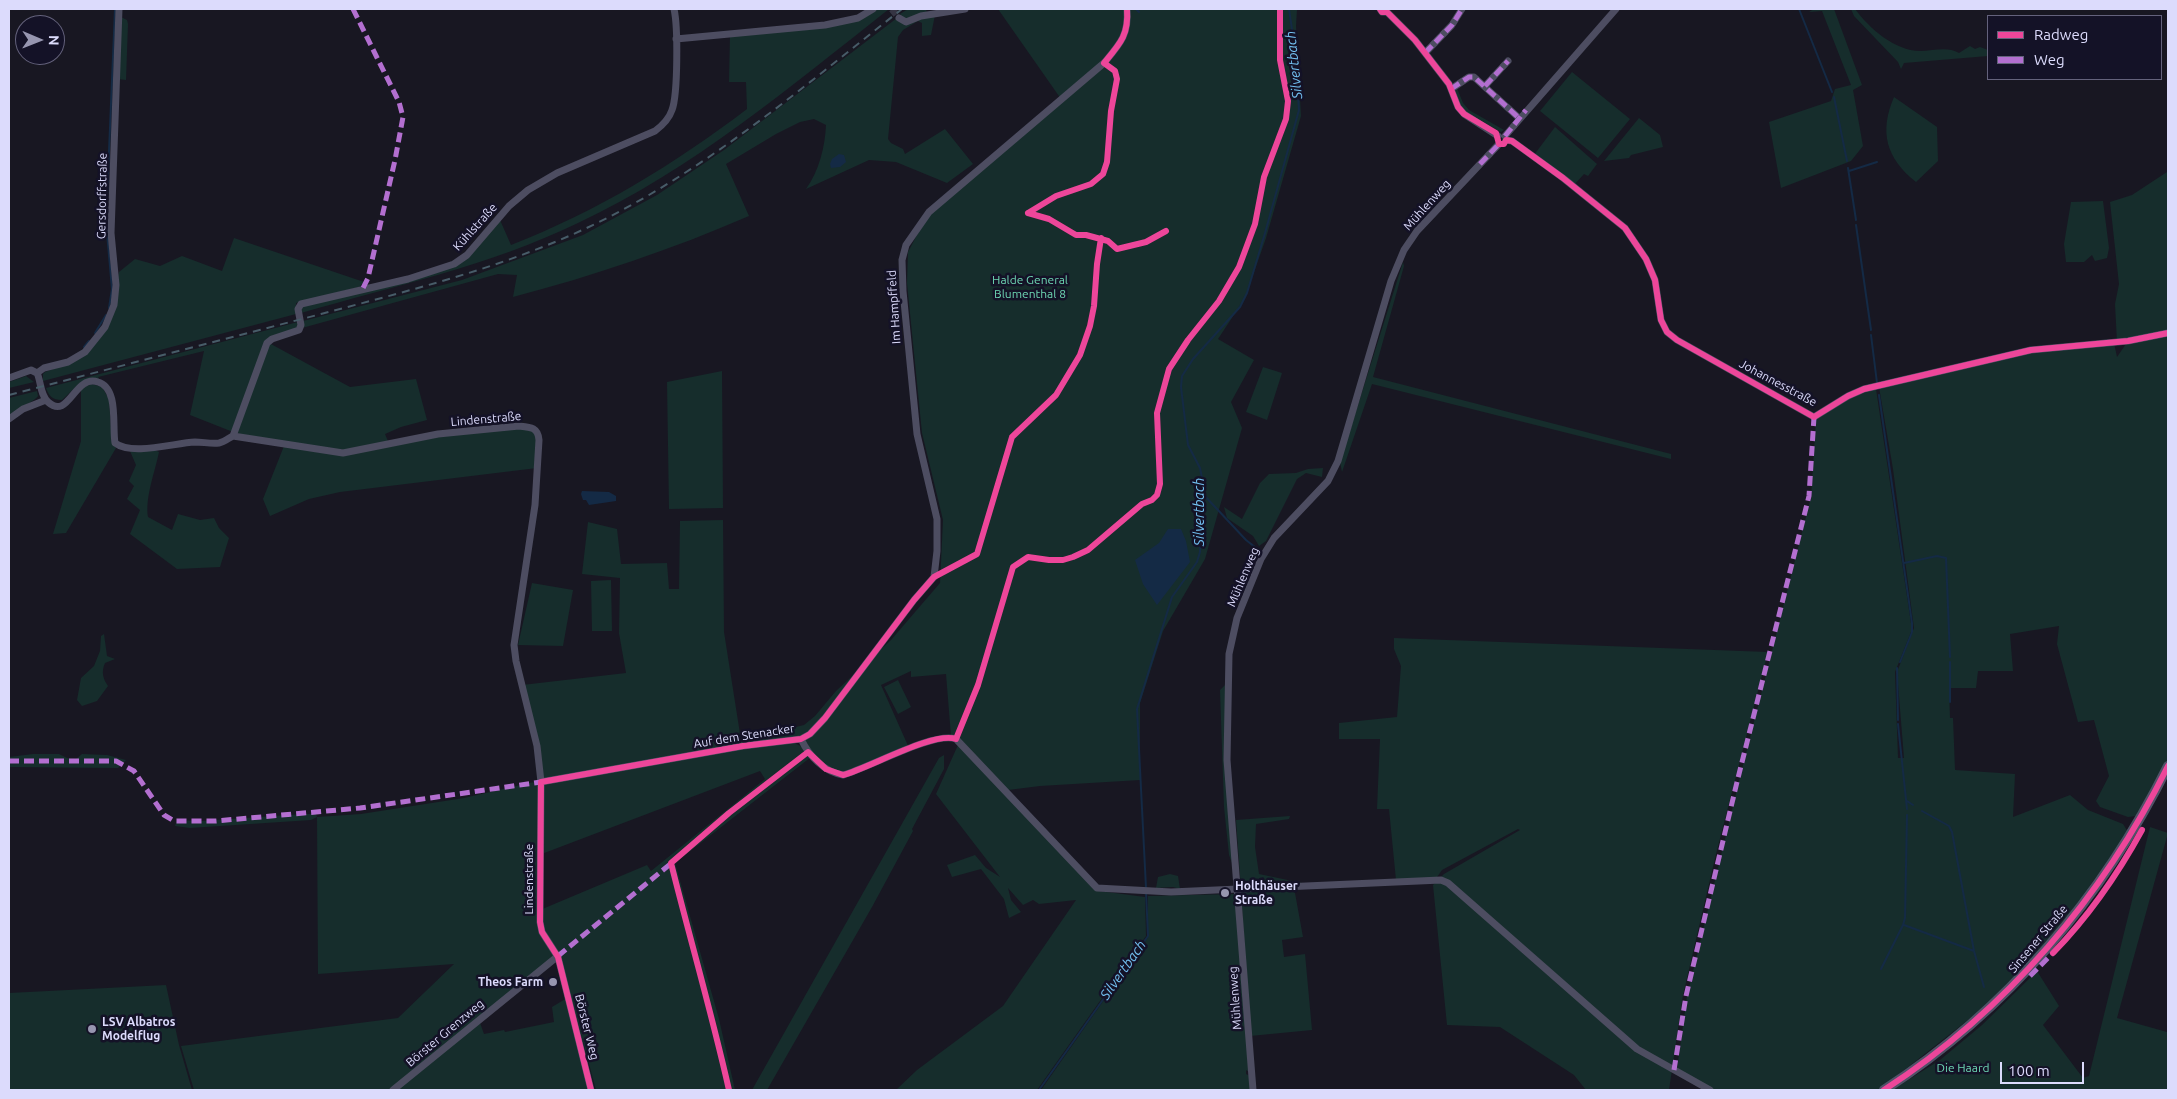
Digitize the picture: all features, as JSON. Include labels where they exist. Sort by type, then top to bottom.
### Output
[{"type":"main road","name":"Sinsener Straße","points":[[1884,1090],[1940,1052],[1990,1009],[2041,956],[2076,913],[2138,824],[2168,766]]},
{"type":"street","name":"Gersdorffstraße","points":[[37,372],[44,368],[68,362],[85,352],[105,327],[114,305],[116,285],[111,234],[119,9]]},
{"type":"street","name":"Kühlstraße","points":[[233,436],[267,343],[272,339],[299,330],[301,325],[298,309],[301,304],[408,279],[454,264],[471,251],[509,206],[528,190],[556,173],[662,126],[668,119],[675,98],[676,39],[674,9]]},
{"type":"street","points":[[676,39],[825,25],[858,18],[873,9]]},
{"type":"street","points":[[899,18],[906,22],[921,16],[965,9]]},
{"type":"street","name":"Im Hampffeld","points":[[934,577],[937,551],[937,519],[917,434],[903,291],[902,260],[906,245],[930,212],[1104,63],[1123,40],[1128,23],[1127,9]]},
{"type":"street","name":"Johannesstraße","points":[[1383,9],[1425,53],[1451,89],[1458,107],[1464,114],[1502,139],[1512,141],[1625,228],[1646,259],[1655,280],[1661,320],[1667,332],[1677,340],[1814,417],[1848,396],[1864,389],[1983,360],[2031,350],[2128,341],[2168,333]]},
{"type":"street","points":[[1425,53],[1452,26],[1462,9]]},
{"type":"street","name":"Mühlenweg","points":[[1253,1090],[1227,760],[1229,654],[1238,618],[1261,559],[1274,538],[1328,482],[1338,461],[1391,281],[1404,250],[1417,231],[1502,139],[1616,9]]},
{"type":"street","points":[[1486,86],[1508,61]]},
{"type":"street","points":[[1451,89],[1471,77],[1476,78],[1519,118]]},
{"type":"street","points":[[9,378],[31,370],[37,372],[46,400],[23,409],[9,419]]},
{"type":"street","name":"Lindenstraße","points":[[46,400],[53,405],[62,405],[68,402],[79,386],[85,382],[99,382],[106,386],[113,404],[114,443],[120,446],[162,447],[196,442],[220,443],[233,436],[343,453],[438,434],[519,426],[531,426],[535,430],[539,440],[534,506],[514,644],[516,661],[537,746],[541,782],[540,922],[542,932],[558,956],[561,969]]},
{"type":"street","name":"Auf dem Stenacker","points":[[541,782],[724,750],[801,739],[810,734],[825,718],[914,600],[934,577]]},
{"type":"street","points":[[801,739],[808,752],[826,769],[843,775],[926,742],[944,737],[956,739],[1097,888],[1152,893],[1441,880],[1448,883],[1637,1050],[1710,1090]]},
{"type":"street","name":"Börster Grenzweg","points":[[393,1090],[558,956]]},
{"type":"street","name":"Börster Weg","points":[[561,969],[591,1090]]},
{"type":"green space","points":[[875,9],[889,9],[739,125],[661,178],[620,202],[544,238],[476,263],[301,313],[301,306],[453,266],[500,220],[511,245],[543,232],[604,202],[663,168],[747,109],[746,82],[729,82],[730,35],[817,28]]},
{"type":"green space","points":[[908,9],[926,9],[927,13],[904,19],[900,14]]},
{"type":"green space","name":"Halde General Blumenthal 8","points":[[998,9],[1297,9],[1296,26],[1301,116],[1266,238],[1245,298],[1218,339],[1254,360],[1231,402],[1242,428],[1205,559],[1163,631],[1140,703],[1140,780],[1040,786],[1008,790],[951,736],[946,674],[911,677],[911,671],[881,685],[909,748],[851,771],[841,772],[828,769],[815,756],[801,737],[542,781],[522,685],[626,673],[619,633],[620,578],[582,574],[588,522],[617,529],[621,564],[667,563],[669,589],[679,589],[680,521],[723,520],[724,632],[741,740],[804,725],[815,716],[836,691],[891,640],[940,583],[943,520],[922,433],[907,283],[908,252],[929,212],[1061,99]]},
{"type":"green space","points":[[1814,9],[1834,9],[1862,85],[1853,90],[1863,146],[1851,161],[1781,188],[1769,122],[1831,101],[1835,89],[1851,85],[1822,11],[1809,12]]},
{"type":"green space","points":[[1851,9],[1855,9],[1875,31],[1901,47],[1920,51],[1950,50],[1959,53],[1970,46],[1975,49],[1980,47],[1987,50],[1987,56],[1904,63],[1901,69],[1898,62],[1854,16]]},
{"type":"green space","points":[[935,15],[931,35],[922,36],[922,23],[918,21],[903,30],[898,37],[888,139],[891,143],[903,149],[905,154],[945,129],[973,164],[947,183],[896,162],[869,160],[806,189],[811,182],[820,158],[826,125],[814,119],[800,122],[726,164],[749,216],[691,240],[573,280],[513,297],[517,275],[498,274],[302,328],[303,321],[462,280],[583,235],[657,195],[724,150],[897,18],[900,20]]},
{"type":"green space","points":[[121,17],[127,20],[128,24],[126,80],[118,79]]},
{"type":"green space","points":[[1572,72],[1630,119],[1598,158],[1540,111]]},
{"type":"green space","points":[[1457,88],[1463,103],[1469,110],[1504,130],[1501,132],[1467,114],[1455,93]]},
{"type":"green space","points":[[1894,97],[1937,127],[1938,161],[1916,182],[1898,164],[1888,144],[1887,122]]},
{"type":"green space","points":[[1639,118],[1660,135],[1663,147],[1631,155],[1629,158],[1604,161]]},
{"type":"green space","points":[[1555,127],[1597,164],[1588,176],[1584,174],[1574,185],[1534,155]]},
{"type":"green space","points":[[2167,172],[2168,332],[2117,342],[2115,304],[2119,284],[2110,202],[2132,195]]},
{"type":"green space","points":[[2103,201],[2109,248],[2107,258],[2095,261],[2092,255],[2084,262],[2066,262],[2064,244],[2071,202]]},
{"type":"green space","points":[[234,238],[364,282],[359,287],[296,303],[296,314],[43,381],[43,374],[45,372],[62,366],[105,331],[119,272],[135,259],[160,266],[182,256],[222,271]]},
{"type":"green space","points":[[1403,262],[1404,266],[1373,377],[1671,454],[1671,459],[1372,384],[1342,472],[1340,462]]},
{"type":"green space","points":[[298,322],[298,328],[271,338],[233,432],[190,415],[204,351],[81,382],[62,400],[51,397],[46,388]]},
{"type":"green space","points":[[2168,333],[2168,759],[2136,816],[2128,817],[2100,807],[2096,801],[2109,776],[2094,720],[2078,722],[2057,644],[2059,626],[2010,634],[2013,671],[1978,671],[1976,688],[1949,688],[1950,718],[1953,718],[1955,770],[2015,774],[2013,817],[2070,795],[2088,810],[2123,824],[2128,832],[2047,943],[2001,994],[1879,1090],[1715,1090],[1677,1069],[1687,996],[1811,497],[1816,419],[1848,398],[1876,389],[1911,623],[1911,632],[1895,672],[1898,758],[1904,758],[1897,672],[1914,628],[1893,469],[1879,387],[2030,351],[2114,343],[2117,357],[2128,341]]},
{"type":"green space","points":[[269,343],[350,387],[416,379],[427,420],[401,427],[385,434],[390,446],[438,435],[518,427],[534,431],[537,439],[537,468],[340,492],[309,499],[270,516],[263,499],[284,446],[237,433]]},
{"type":"green space","points":[[1263,367],[1282,373],[1267,420],[1246,412]]},
{"type":"green space","points":[[722,371],[723,508],[669,509],[667,382]]},
{"type":"green space","points":[[26,376],[34,382],[9,388],[9,382]]},
{"type":"green space","points":[[92,384],[102,387],[109,399],[112,442],[116,448],[66,533],[53,534],[81,441],[81,388]]},
{"type":"green space","points":[[37,391],[38,396],[36,398],[9,415],[9,398]]},
{"type":"green space","points":[[155,450],[159,452],[149,493],[148,517],[172,530],[178,514],[200,520],[214,518],[219,528],[229,538],[220,567],[177,569],[130,534],[140,510],[127,499],[134,486],[129,481],[136,465],[130,451]]},
{"type":"green space","points":[[1323,468],[1322,477],[1306,473],[1297,479],[1266,541],[1259,546],[1253,536],[1227,518],[1224,507],[1242,519],[1260,483],[1269,474],[1296,473],[1308,469]]},
{"type":"green space","points":[[611,580],[612,631],[592,631],[591,581]]},
{"type":"green space","points":[[532,583],[573,590],[563,646],[518,645]]},
{"type":"green space","points":[[104,634],[107,656],[115,659],[105,663],[103,669],[103,675],[108,686],[97,701],[82,706],[77,700],[81,678],[94,666],[100,651],[101,636]]},
{"type":"green space","points":[[1394,638],[1768,652],[1716,854],[1683,995],[1669,1090],[1586,1090],[1574,1075],[1500,1027],[1447,1025],[1433,885],[1444,874],[1520,830],[1518,829],[1442,870],[1435,880],[1396,880],[1389,809],[1377,809],[1380,739],[1339,739],[1339,723],[1397,717],[1401,666],[1394,649]]},
{"type":"green space","points":[[898,680],[911,707],[898,714],[884,687]]},
{"type":"green space","points":[[1226,684],[1235,871],[1229,855],[1224,807],[1220,690]]},
{"type":"green space","points":[[789,740],[804,748],[811,757],[675,863],[719,1019],[735,1090],[596,1090],[561,959],[558,955],[389,1090],[194,1090],[181,1046],[398,1018],[454,964],[318,974],[317,817],[361,814],[464,798],[529,783]],"holes":[[[760,771],[765,779],[651,871],[647,865],[540,910],[539,855]]]},
{"type":"green space","points":[[958,745],[1099,891],[1145,897],[1146,936],[1037,1090],[896,1090],[917,1070],[1003,1006],[1076,900],[1039,904],[1033,900],[1023,905],[1008,888],[1011,900],[1021,912],[1009,918],[1004,899],[981,869],[952,877],[947,865],[975,855],[986,868],[1000,877],[936,794]]},
{"type":"green space","points":[[33,754],[59,754],[67,758],[76,759],[82,754],[107,755],[126,760],[118,768],[9,767],[9,757]]},
{"type":"green space","points":[[944,755],[944,769],[872,907],[767,1090],[752,1090],[939,758]]},
{"type":"green space","points":[[316,814],[317,817],[311,820],[190,828],[175,826],[177,820],[201,821]]},
{"type":"green space","points":[[1290,816],[1289,819],[1256,824],[1255,847],[1259,874],[1302,883],[1297,885],[1241,889],[1236,820]]},
{"type":"green space","name":"Die Haard","points":[[2150,827],[2168,833],[2117,1018],[2167,1032],[2168,1030],[2168,1090],[1892,1090],[1940,1060],[1982,1025],[2037,971],[2059,1006],[2043,1025],[2083,1078],[2089,1076]]},
{"type":"green space","points":[[1170,874],[1178,876],[1180,889],[1173,887],[1156,888],[1158,877]]},
{"type":"green space","points":[[1291,889],[1295,893],[1303,937],[1282,940],[1284,957],[1305,954],[1312,1030],[1250,1036],[1241,892]]},
{"type":"green space","points":[[1234,894],[1238,899],[1251,1073],[1246,1070],[1246,1074],[1250,1076],[1252,1090],[1041,1090],[1148,937],[1148,896]]},
{"type":"green space","points":[[166,985],[179,1045],[192,1090],[9,1090],[9,993]]},
{"type":"green space","points":[[567,998],[590,1090],[396,1090],[479,1020],[484,1034],[504,1030],[505,1032],[554,1022],[552,1007]]},
{"type":"water","points":[[839,154],[844,155],[846,162],[840,167],[831,168],[832,159]]},
{"type":"water","points":[[582,491],[609,492],[616,496],[616,501],[589,505],[586,500],[583,500]]},
{"type":"water","points":[[1168,529],[1181,529],[1186,541],[1190,562],[1157,605],[1143,584],[1135,560],[1159,543]]},
{"type":"waterway","points":[[109,308],[112,289],[106,222],[115,9]]},
{"type":"waterway","points":[[1136,9],[1139,12]]},
{"type":"waterway","name":"Silvertbach","points":[[1146,888],[1137,709],[1172,597],[1197,562],[1200,552],[1202,478],[1200,468],[1188,445],[1181,387],[1182,376],[1193,359],[1240,307],[1247,293],[1265,233],[1299,110],[1295,50],[1289,9]]},
{"type":"waterway","points":[[1799,9],[1832,92]]},
{"type":"waterway","points":[[1834,97],[1847,161]]},
{"type":"waterway","points":[[1849,171],[1877,162]]},
{"type":"waterway","points":[[1848,168],[1856,220]]},
{"type":"waterway","points":[[1856,225],[1871,330]]},
{"type":"waterway","points":[[95,333],[106,315]]},
{"type":"waterway","points":[[1871,335],[1877,383]]},
{"type":"waterway","points":[[84,347],[89,341]]},
{"type":"waterway","points":[[1879,395],[1912,623],[1912,632],[1900,662]]},
{"type":"waterway","points":[[1202,493],[1246,540],[1260,551]]},
{"type":"waterway","points":[[1904,563],[1937,556],[1946,558],[1950,657]]},
{"type":"waterway","points":[[1950,662],[1950,702]]},
{"type":"waterway","points":[[1897,668],[1898,720]]},
{"type":"waterway","points":[[1898,724],[1907,809]]},
{"type":"waterway","points":[[1907,801],[1913,805]]},
{"type":"waterway","points":[[1922,811],[1949,826],[1952,832],[1974,951],[1984,987]]},
{"type":"waterway","points":[[1881,969],[1905,918],[1907,815]]},
{"type":"waterway","name":"Silvertbach","points":[[1039,1090],[1148,936],[1146,892]]},
{"type":"waterway","points":[[1904,925],[1974,951]]},
{"type":"tunnel","points":[[892,9],[899,18]]},
{"type":"railway","points":[[9,395],[467,274],[538,249],[573,234],[607,218],[685,173],[760,121],[902,9]]},
{"type":"marked path","points":[[353,9],[399,102],[403,117],[368,278],[363,288]]},
{"type":"marked path","points":[[1425,53],[1452,25],[1462,9]]},
{"type":"marked path","points":[[1485,86],[1508,61]]},
{"type":"marked path","points":[[1451,89],[1469,77],[1474,77],[1519,118]]},
{"type":"marked path","points":[[1505,136],[1526,110]]},
{"type":"marked path","points":[[1480,164],[1499,144]]},
{"type":"marked path","points":[[1674,1070],[1686,996],[1737,782],[1809,496],[1814,417]]},
{"type":"marked path","points":[[9,761],[116,761],[134,771],[164,815],[174,821],[216,821],[360,808],[541,782]]},
{"type":"marked path","points":[[558,956],[674,861]]},
{"type":"marked path","points":[[2030,976],[2055,951]]},
{"type":"cycle path","points":[[1028,213],[1056,196],[1091,184],[1103,174],[1107,162],[1111,111],[1117,79],[1115,71],[1104,63],[1115,50],[1125,33],[1127,9]]},
{"type":"cycle path","points":[[729,1090],[671,863],[729,813],[808,752],[826,769],[843,775],[917,745],[933,740],[956,739],[978,685],[1013,567],[1028,557],[1063,560],[1088,550],[1142,504],[1152,500],[1157,495],[1160,484],[1157,413],[1169,369],[1188,340],[1219,301],[1239,267],[1255,224],[1264,177],[1286,119],[1288,101],[1280,60],[1280,9]]},
{"type":"cycle path","points":[[1380,9],[1382,12],[1387,12],[1415,40],[1449,84],[1458,107],[1464,114],[1496,133],[1499,144],[1504,144],[1506,140],[1512,141],[1563,178],[1625,228],[1646,259],[1655,280],[1661,320],[1667,332],[1677,340],[1814,417],[1848,396],[1864,389],[2031,350],[2128,341],[2168,333]]},
{"type":"cycle path","points":[[1028,213],[1049,219],[1076,235],[1086,235],[1108,241],[1117,249],[1146,242],[1166,231]]},
{"type":"cycle path","points":[[591,1090],[558,957],[542,932],[540,922],[541,782],[743,746],[801,739],[810,734],[825,718],[914,600],[934,577],[977,554],[1012,437],[1056,395],[1080,355],[1090,326],[1094,306],[1101,238]]},
{"type":"cycle path","points":[[1884,1090],[1929,1058],[1971,1024],[2011,987],[2048,947],[2114,861],[2168,766]]},
{"type":"cycle path","points":[[2053,953],[2102,894],[2142,830]]},
{"type":"place","name":"Holthäuser Straße","points":[[1225,893]]},
{"type":"place","name":"Theos Farm","points":[[553,982]]},
{"type":"place","name":"LSV Albatros Modelflug","points":[[92,1029]]}]
